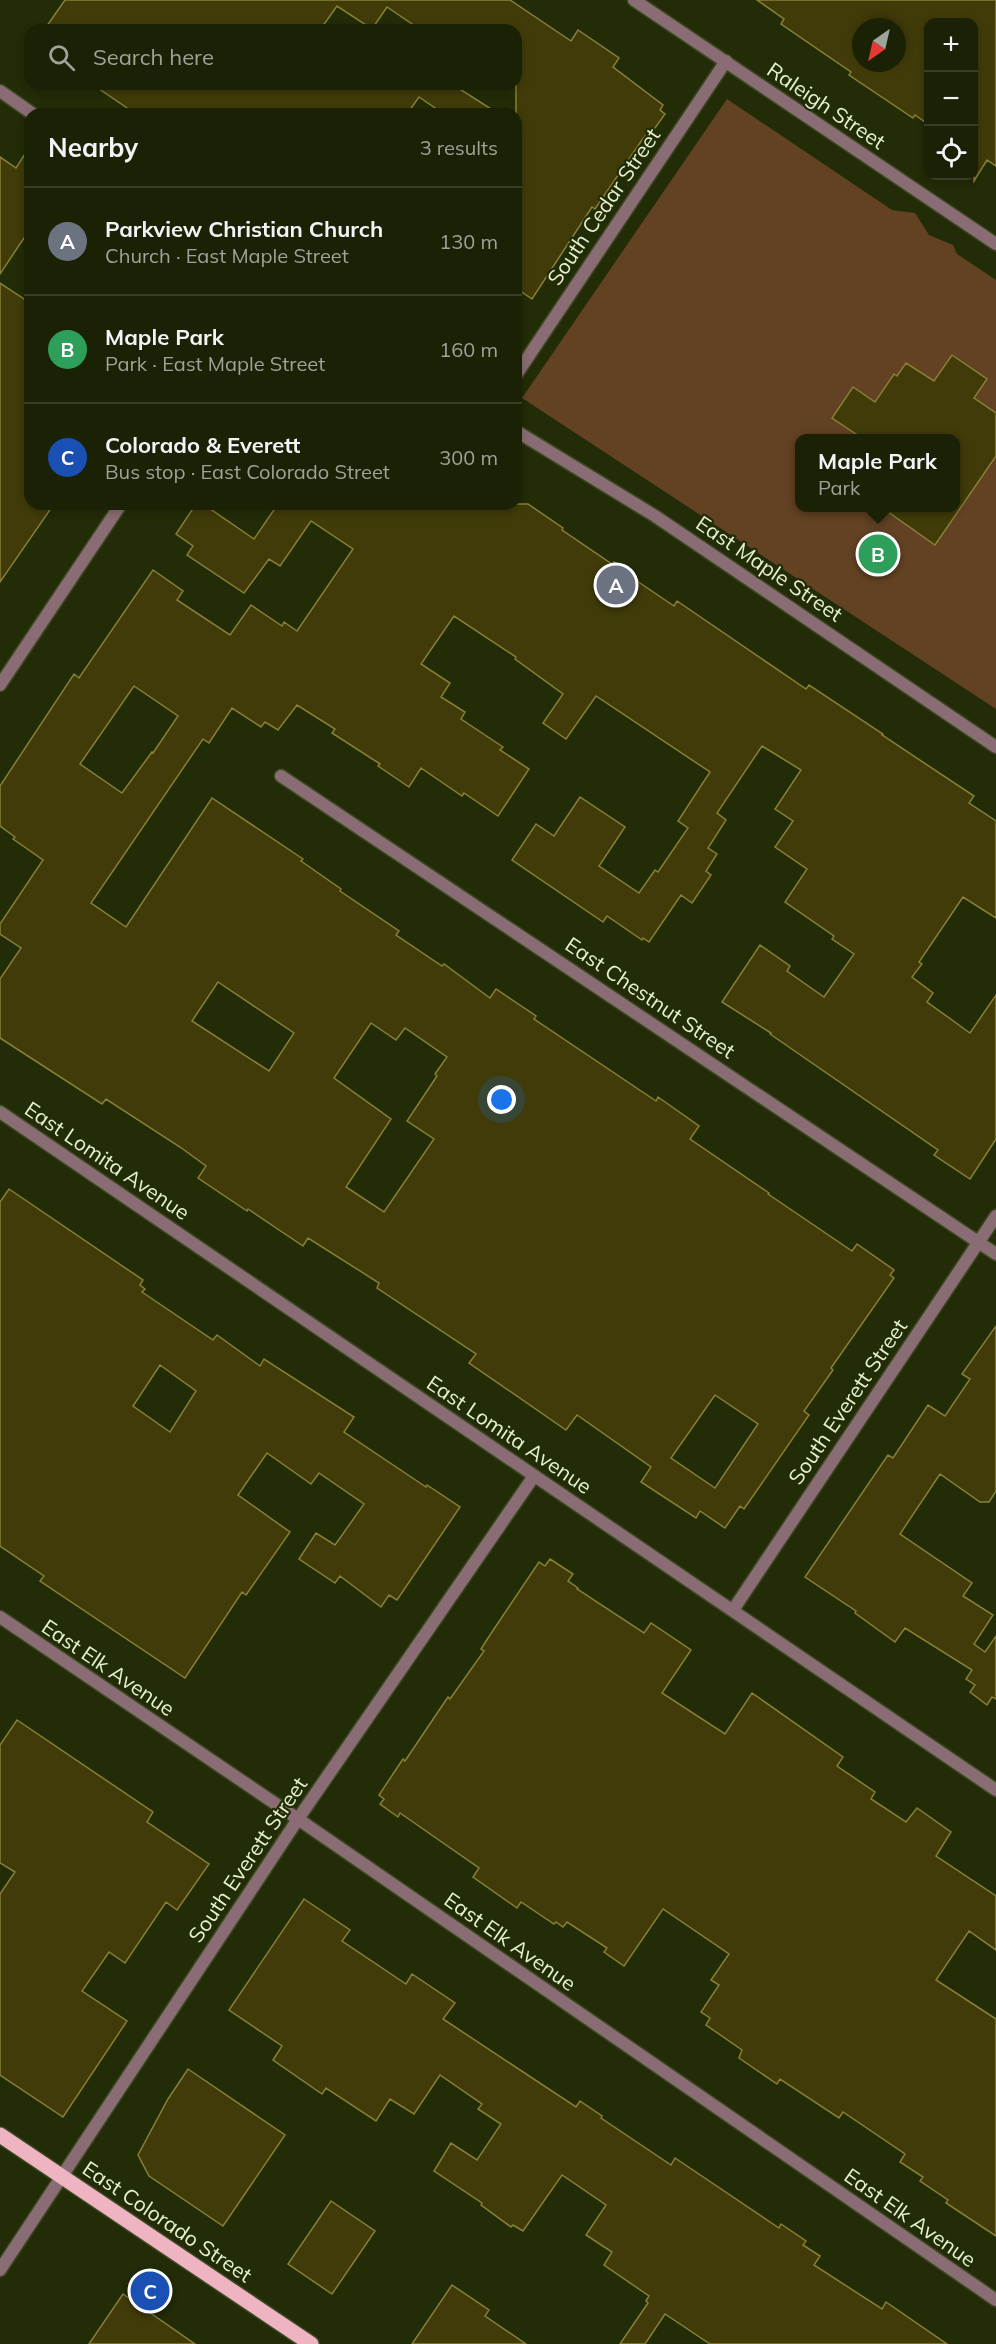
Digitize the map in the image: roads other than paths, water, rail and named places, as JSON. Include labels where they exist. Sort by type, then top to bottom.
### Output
[{"type":"main road","name":"East Colorado Street","points":[[0,2135],[311,2344]]},
{"type":"street","name":"Raleigh Street","points":[[634,0],[996,244]]},
{"type":"street","name":"South Cedar Street","points":[[522,366],[726,61]]},
{"type":"street","points":[[0,91],[24,108]]},
{"type":"street","name":"East Maple Street","points":[[522,435],[655,516],[996,747]]},
{"type":"street","points":[[0,685],[118,510]]},
{"type":"street","name":"East Chestnut Street","points":[[281,776],[996,1254]]},
{"type":"street","name":"East Lomita Avenue","points":[[0,1112],[996,1790]]},
{"type":"street","name":"South Everett Street","points":[[733,1610],[996,1216]]},
{"type":"street","name":"South Everett Street","points":[[0,2270],[298,1819],[534,1476]]},
{"type":"street","name":"East Elk Avenue","points":[[0,1617],[298,1819],[996,2301]]},
{"type":"place","name":"Maple Park","points":[[878,554]]},
{"type":"place","name":"Parkview Christian Church","points":[[616,585]]},
{"type":"place","name":"Colorado & Everett","points":[[150,2291]]}]
